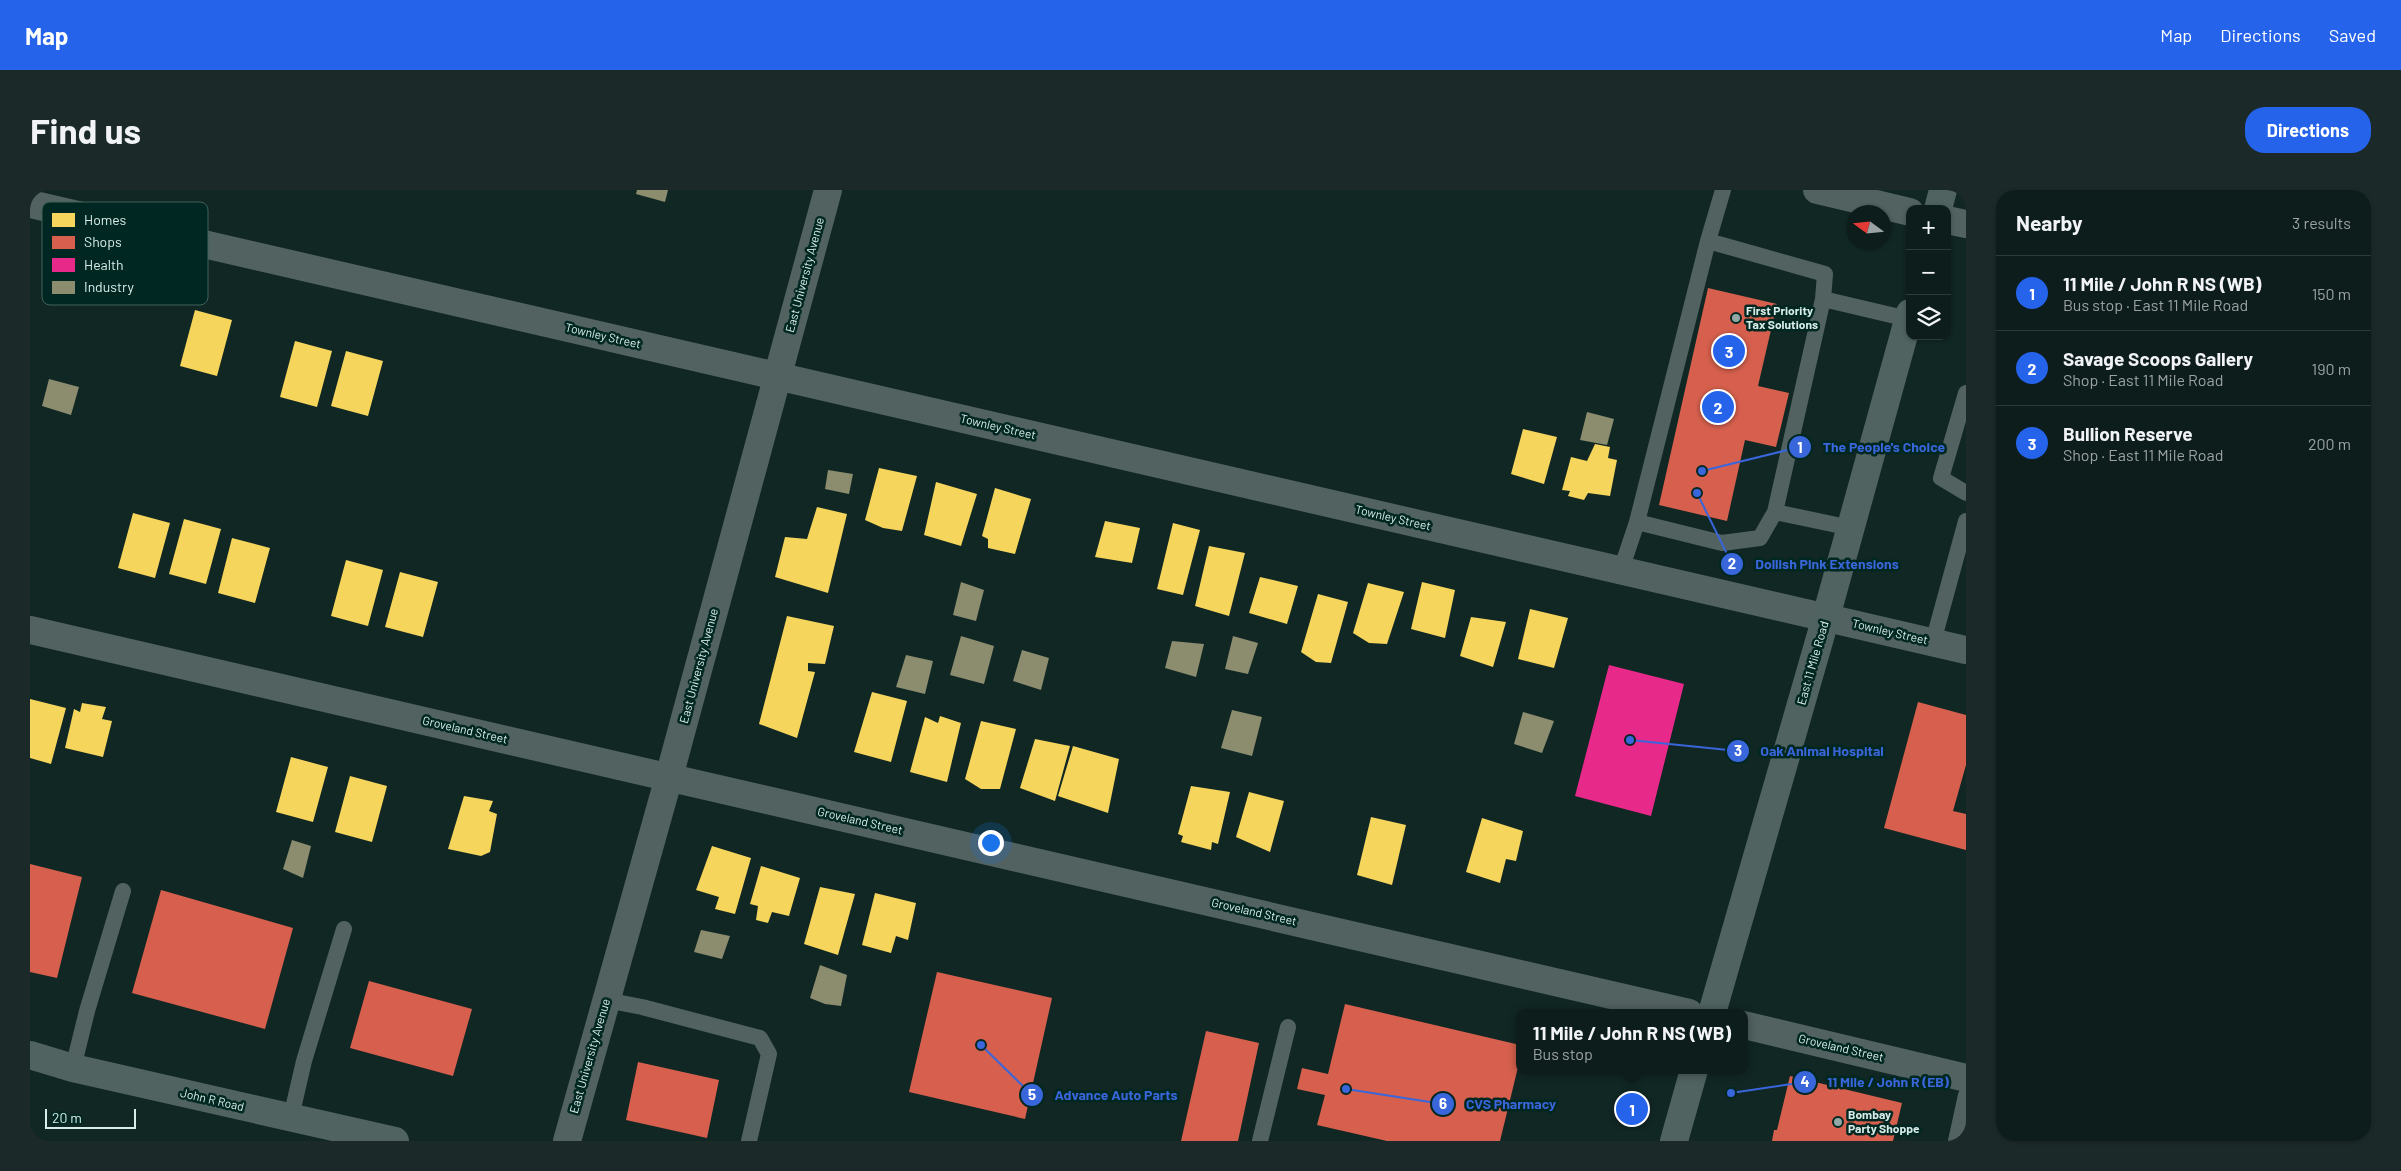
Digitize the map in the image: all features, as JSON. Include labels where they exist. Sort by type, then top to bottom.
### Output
[{"type":"main road","points":[[1939,205],[1943,190]]},
{"type":"main road","name":"East 11 Mile Road","points":[[1713,1009],[1826,617],[1906,327]]},
{"type":"main road","name":"John R Road","points":[[30,1055],[73,1068],[395,1141]]},
{"type":"main road","points":[[1674,1141],[1693,1074]]},
{"type":"street","name":"East University Avenue","points":[[567,1141],[669,777],[828,190]]},
{"type":"street","points":[[1817,190],[1906,211]]},
{"type":"street","points":[[1951,221],[1966,224]]},
{"type":"street","name":"Townley Street","points":[[208,245],[1966,650]]},
{"type":"street","name":"Groveland Street","points":[[30,630],[1672,1009]]},
{"type":"street","name":"Groveland Street","points":[[1748,1027],[1966,1078]]},
{"type":"lane","points":[[1621,570],[1637,522],[1722,190]]},
{"type":"lane","points":[[1637,522],[1722,542],[1760,538],[1775,512],[1823,299],[1826,274],[1708,241]]},
{"type":"lane","points":[[1823,299],[1906,315]]},
{"type":"lane","points":[[1966,393],[1941,478],[1966,493]]},
{"type":"lane","points":[[1775,512],[1851,528]]},
{"type":"lane","points":[[1933,642],[1966,521]]},
{"type":"lane","points":[[73,1068],[87,1011],[123,891]]},
{"type":"lane","points":[[291,1117],[304,1061],[344,929]]},
{"type":"lane","points":[[606,1000],[642,1007],[760,1038],[769,1054],[748,1141]]},
{"type":"lane","points":[[1260,1141],[1288,1027]]},
{"type":"lane","points":[[1956,1141],[1966,1095]]},
{"type":"building: Homes","points":[[195,310],[232,320],[217,376],[180,366]]},
{"type":"building: Homes","points":[[295,341],[332,351],[317,407],[280,397]]},
{"type":"building: Homes","points":[[346,351],[383,361],[368,416],[331,406]]},
{"type":"building: Homes","points":[[1523,429],[1557,437],[1544,484],[1511,474]]},
{"type":"building: Homes","points":[[1595,444],[1610,447],[1608,458],[1617,460],[1610,496],[1588,493],[1584,500],[1568,496],[1570,491],[1562,490],[1571,457],[1587,461]]},
{"type":"building: Homes","points":[[879,468],[917,476],[902,531],[883,528],[865,520]]},
{"type":"building: Homes","points":[[936,482],[977,494],[961,546],[924,535]]},
{"type":"building: Homes","points":[[995,488],[1031,499],[1015,554],[988,548],[988,539],[982,536]]},
{"type":"building: Homes","points":[[817,507],[847,514],[828,593],[775,577],[785,537],[807,539]]},
{"type":"building: Homes","points":[[133,513],[170,523],[155,578],[118,568]]},
{"type":"building: Homes","points":[[184,519],[221,529],[206,584],[169,574]]},
{"type":"building: Homes","points":[[1105,521],[1140,528],[1132,563],[1095,557]]},
{"type":"building: Homes","points":[[1173,523],[1200,530],[1183,595],[1157,589]]},
{"type":"building: Homes","points":[[232,538],[270,548],[255,603],[218,593]]},
{"type":"building: Homes","points":[[1209,546],[1245,553],[1229,616],[1195,606]]},
{"type":"building: Homes","points":[[346,560],[383,570],[368,626],[331,616]]},
{"type":"building: Homes","points":[[400,572],[438,582],[423,637],[385,627]]},
{"type":"building: Homes","points":[[1260,577],[1298,586],[1287,624],[1249,613]]},
{"type":"building: Homes","points":[[1422,582],[1455,590],[1445,638],[1411,629]]},
{"type":"building: Homes","points":[[1368,583],[1404,592],[1387,644],[1369,643],[1353,633]]},
{"type":"building: Homes","points":[[1318,594],[1348,602],[1331,663],[1316,662],[1301,652]]},
{"type":"building: Homes","points":[[1530,609],[1568,618],[1554,668],[1518,659]]},
{"type":"building: Homes","points":[[787,616],[834,626],[825,664],[808,663],[808,671],[815,672],[797,738],[759,724]]},
{"type":"building: Homes","points":[[1471,617],[1506,622],[1493,667],[1460,656]]},
{"type":"building: Homes","points":[[872,692],[907,701],[891,762],[854,752]]},
{"type":"building: Homes","points":[[30,699],[66,708],[51,764],[30,758]]},
{"type":"building: Homes","points":[[82,703],[106,707],[102,719],[112,721],[103,757],[65,748],[74,709],[80,712]]},
{"type":"building: Homes","points":[[940,716],[961,723],[947,782],[910,772],[925,717],[938,723]]},
{"type":"building: Homes","points":[[981,721],[1016,729],[1000,789],[981,789],[965,779]]},
{"type":"building: Homes","points":[[1035,739],[1070,746],[1055,801],[1020,788]]},
{"type":"building: Homes","points":[[1073,746],[1119,759],[1108,813],[1058,796]]},
{"type":"building: Homes","points":[[291,757],[328,767],[313,822],[276,812]]},
{"type":"building: Homes","points":[[350,776],[387,786],[372,842],[335,832]]},
{"type":"building: Homes","points":[[1191,786],[1230,792],[1218,844],[1212,842],[1211,850],[1181,842],[1183,836],[1178,834]]},
{"type":"building: Homes","points":[[1249,792],[1284,801],[1270,852],[1236,837]]},
{"type":"building: Homes","points":[[464,796],[493,801],[489,811],[497,814],[490,852],[481,856],[448,849]]},
{"type":"building: Homes","points":[[1371,817],[1406,825],[1392,885],[1357,875]]},
{"type":"building: Homes","points":[[1482,818],[1523,831],[1516,861],[1506,859],[1500,883],[1466,872]]},
{"type":"building: Homes","points":[[712,846],[751,858],[735,914],[715,909],[719,897],[696,890]]},
{"type":"building: Homes","points":[[761,866],[800,878],[789,916],[772,912],[768,923],[756,920],[758,906],[750,904]]},
{"type":"building: Homes","points":[[820,887],[855,894],[838,955],[804,944]]},
{"type":"building: Homes","points":[[875,893],[916,903],[908,940],[896,936],[891,953],[862,945]]},
{"type":"building: Shops","points":[[1708,288],[1777,304],[1758,386],[1789,393],[1776,447],[1745,440],[1727,521],[1659,505]]},
{"type":"building: Shops","points":[[1918,702],[1966,715],[1966,765],[1953,811],[1966,814],[1966,850],[1884,828]]},
{"type":"building: Shops","points":[[30,864],[82,877],[57,978],[30,972]]},
{"type":"building: Shops","points":[[161,890],[293,928],[265,1029],[132,993]]},
{"type":"building: Shops","points":[[937,972],[1052,998],[1025,1119],[909,1092]]},
{"type":"building: Shops","points":[[369,981],[472,1009],[453,1076],[350,1048]]},
{"type":"building: Shops","points":[[1345,1004],[1516,1044],[1516,1074],[1500,1141],[1387,1141],[1317,1125],[1325,1095],[1297,1089],[1302,1068],[1328,1074]]},
{"type":"building: Shops","points":[[1206,1031],[1259,1043],[1238,1141],[1181,1141]]},
{"type":"building: Shops","points":[[638,1062],[719,1080],[707,1138],[626,1120]]},
{"type":"building: Shops","points":[[1790,1076],[1902,1103],[1893,1141],[1772,1141],[1774,1130],[1777,1130]]},
{"type":"building: Health","points":[[1609,665],[1684,684],[1651,816],[1575,796]]},
{"type":"building: Industry","points":[[637,190],[668,190],[665,202],[636,194]]},
{"type":"building: Industry","points":[[49,379],[79,387],[71,415],[42,406]]},
{"type":"building: Industry","points":[[1587,412],[1614,419],[1607,445],[1580,440]]},
{"type":"building: Industry","points":[[828,470],[853,474],[849,494],[825,489]]},
{"type":"building: Industry","points":[[961,582],[984,590],[976,621],[953,615]]},
{"type":"building: Industry","points":[[961,636],[994,646],[984,684],[950,675]]},
{"type":"building: Industry","points":[[1233,636],[1258,643],[1248,674],[1225,669]]},
{"type":"building: Industry","points":[[1172,641],[1204,644],[1196,677],[1165,668]]},
{"type":"building: Industry","points":[[1022,650],[1049,658],[1041,690],[1013,681]]},
{"type":"building: Industry","points":[[906,655],[933,661],[925,694],[896,687]]},
{"type":"building: Industry","points":[[1232,710],[1262,717],[1252,756],[1221,748]]},
{"type":"building: Industry","points":[[1523,712],[1554,721],[1542,753],[1514,744]]},
{"type":"building: Industry","points":[[292,840],[311,846],[303,878],[283,869]]},
{"type":"building: Industry","points":[[701,930],[730,936],[722,959],[694,952]]},
{"type":"building: Industry","points":[[820,965],[847,975],[841,1006],[825,1004],[810,998]]},
{"type":"place","name":"First Priority Tax Solutions","points":[[1736,318]]},
{"type":"place","name":"Bullion Reserve","points":[[1729,351]]},
{"type":"place","name":"Savage Scoops Gallery","points":[[1718,407]]},
{"type":"place","name":"The People's Choice","points":[[1702,471]]},
{"type":"place","name":"Dollish Pink Extensions","points":[[1697,493]]},
{"type":"place","name":"Oak Animal Hospital","points":[[1630,740]]},
{"type":"place","name":"Advance Auto Parts","points":[[981,1045]]},
{"type":"place","name":"CVS Pharmacy","points":[[1346,1089]]},
{"type":"place","name":"11 Mile / John R (EB)","points":[[1731,1093]]},
{"type":"place","name":"11 Mile / John R NS (WB)","points":[[1632,1109]]},
{"type":"place","name":"Bombay Party Shoppe","points":[[1838,1122]]}]
